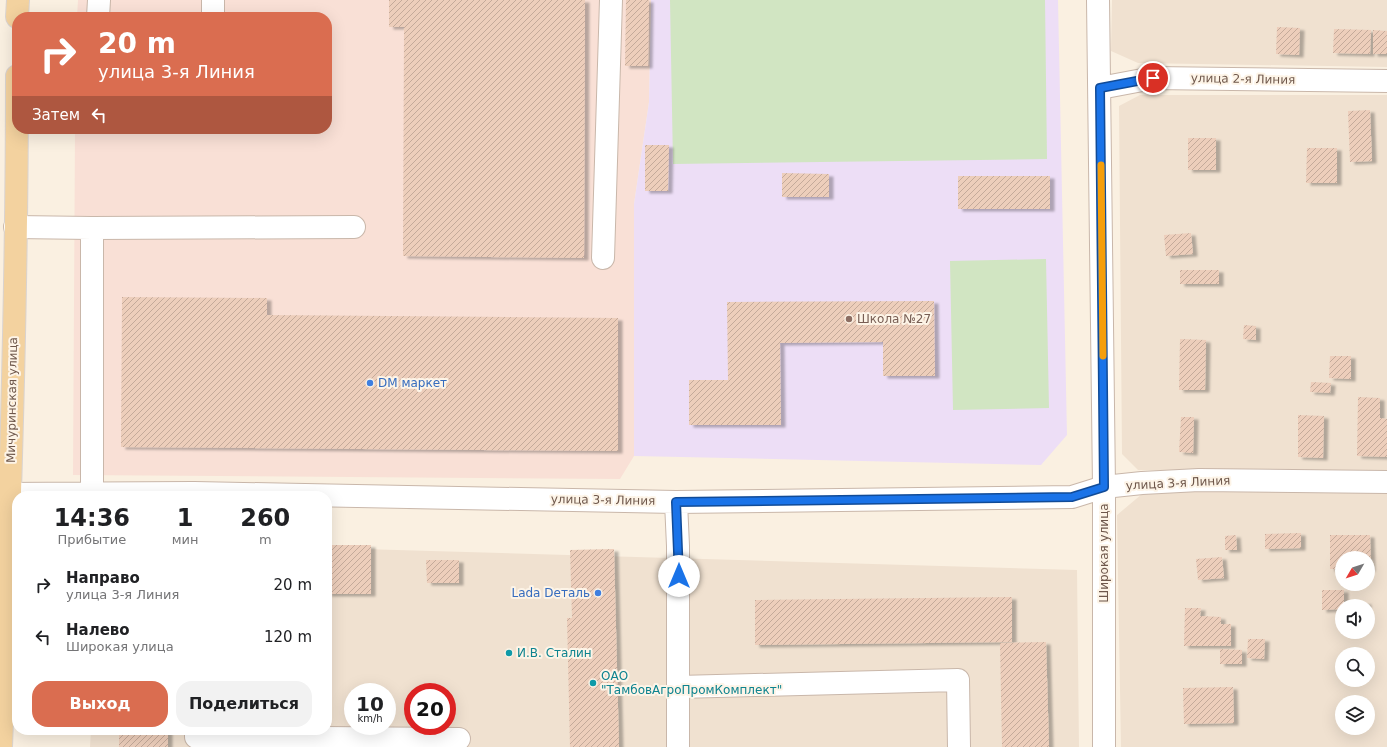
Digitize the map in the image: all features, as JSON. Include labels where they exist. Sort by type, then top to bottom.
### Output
[{"type":"main road","points":[[17,12],[18,0]]},
{"type":"main road","name":"Мичуринская улица","points":[[1,747],[5,494],[15,227],[16,134]]},
{"type":"street","points":[[98,12],[99,0]]},
{"type":"street","points":[[213,0],[213,12]]},
{"type":"street","points":[[603,258],[611,0]]},
{"type":"street","name":"Широкая улица","points":[[1098,0],[1104,487],[1104,747]]},
{"type":"street","name":"улица 2-я Линия","points":[[1100,88],[1153,78],[1387,81]]},
{"type":"street","points":[[15,227],[354,227]]},
{"type":"street","points":[[92,228],[92,491]]},
{"type":"street","name":"улица 3-я Линия","points":[[332,496],[676,502],[1072,497],[1104,487],[1199,480],[1387,482]]},
{"type":"street","points":[[676,502],[679,687],[678,747]]},
{"type":"street","points":[[679,687],[958,680],[959,747]]},
{"type":"street","points":[[196,735],[196,737],[459,740]]},
{"type":"shaded area","points":[[78,0],[651,0],[649,102],[634,204],[634,456],[620,479],[73,475],[75,134],[332,134],[332,12],[77,12]]},
{"type":"shaded area","name":"Школа №27","points":[[651,0],[1058,0],[1067,435],[1041,465],[634,456],[634,204],[649,102]]},
{"type":"shaded area","points":[[1112,0],[1387,0],[1387,67],[1138,63],[1111,51]]},
{"type":"shaded area","points":[[1140,95],[1387,95],[1387,472],[1138,470],[1122,454],[1119,106]]},
{"type":"shaded area","points":[[1148,489],[1387,491],[1387,747],[1121,747],[1117,515]]},
{"type":"shaded area","points":[[332,548],[1077,570],[1079,747],[90,747],[91,735],[332,735]]},
{"type":"green space","points":[[670,0],[1045,0],[1047,159],[673,164]]},
{"type":"green space","points":[[1046,259],[1049,408],[953,410],[950,261]]},
{"type":"building","points":[[389,0],[585,0],[584,258],[403,256],[404,27],[389,27]]},
{"type":"building","points":[[626,0],[649,0],[648,66],[625,66]]},
{"type":"building","points":[[1277,27],[1300,28],[1299,55],[1276,54]]},
{"type":"building","points":[[1334,29],[1371,30],[1370,54],[1333,53]]},
{"type":"building","points":[[1373,30],[1387,31],[1387,54],[1373,54]]},
{"type":"building","points":[[1370,110],[1372,161],[1350,162],[1348,111]]},
{"type":"building","points":[[1188,138],[1216,138],[1216,170],[1188,170]]},
{"type":"building","points":[[645,145],[669,145],[668,191],[645,191]]},
{"type":"building","points":[[1307,148],[1337,148],[1337,183],[1306,183]]},
{"type":"building","points":[[782,173],[829,174],[829,197],[782,197]]},
{"type":"building","points":[[958,176],[1050,176],[1050,209],[958,209]]},
{"type":"building","points":[[1191,233],[1193,254],[1166,256],[1164,235]]},
{"type":"building","points":[[1180,270],[1219,270],[1219,284],[1180,284]]},
{"type":"building","name":"DM маркет","points":[[122,297],[267,298],[267,315],[618,318],[618,451],[121,447]]},
{"type":"building","points":[[934,301],[935,376],[883,376],[883,342],[780,343],[781,425],[689,425],[689,380],[728,380],[727,302]]},
{"type":"building","points":[[1244,325],[1256,326],[1256,340],[1243,339]]},
{"type":"building","points":[[1180,339],[1206,340],[1205,390],[1179,390]]},
{"type":"building","points":[[1330,356],[1351,356],[1351,379],[1329,378]]},
{"type":"building","points":[[1311,382],[1331,383],[1330,393],[1310,392]]},
{"type":"building","points":[[1358,397],[1380,398],[1380,418],[1387,419],[1387,457],[1357,456]]},
{"type":"building","points":[[1298,415],[1324,416],[1323,458],[1298,457]]},
{"type":"building","points":[[1181,417],[1194,417],[1193,453],[1179,452]]},
{"type":"building","points":[[1301,533],[1301,548],[1265,549],[1265,534]]},
{"type":"building","points":[[1236,535],[1237,550],[1225,550],[1225,536]]},
{"type":"building","points":[[1330,535],[1370,535],[1370,551],[1335,551],[1335,569],[1330,569]]},
{"type":"building","points":[[332,545],[371,545],[371,594],[332,594]]},
{"type":"building","name":"ОАО \"ТамбовАгроПромКомплект\"","points":[[614,549],[619,747],[570,747],[567,618],[572,618],[570,550]]},
{"type":"building","points":[[1222,557],[1224,578],[1198,580],[1196,559]]},
{"type":"building","points":[[426,560],[459,560],[459,583],[427,583]]},
{"type":"building","points":[[1322,590],[1344,591],[1344,599],[1335,599],[1335,609],[1322,610]]},
{"type":"building","points":[[1012,597],[1012,642],[755,645],[755,600]]},
{"type":"building","points":[[1185,608],[1201,608],[1200,616],[1221,617],[1221,624],[1231,624],[1231,646],[1184,646]]},
{"type":"building","points":[[1248,639],[1265,639],[1264,659],[1247,658]]},
{"type":"building","points":[[1046,642],[1049,747],[1002,747],[1000,643]]},
{"type":"building","points":[[1220,649],[1242,650],[1242,664],[1220,664]]},
{"type":"building","points":[[1233,687],[1234,723],[1184,724],[1183,688]]},
{"type":"building","points":[[119,735],[168,735],[168,747],[119,747]]},
{"type":"slow traffic","points":[[1101,165],[1103,356]]},
{"type":"place","name":"Школа №27","points":[[849,319]]},
{"type":"place","name":"DM маркет","points":[[370,383]]},
{"type":"place","name":"Lada Dеталь","points":[[598,593]]},
{"type":"place","name":"И.В. Сталин","points":[[509,653]]},
{"type":"place","name":"ОАО \"ТамбовАгроПромКомплект\"","points":[[593,683]]},
{"type":"route","points":[[679,576],[676,502],[1072,497],[1104,487],[1100,88],[1153,78]]}]
